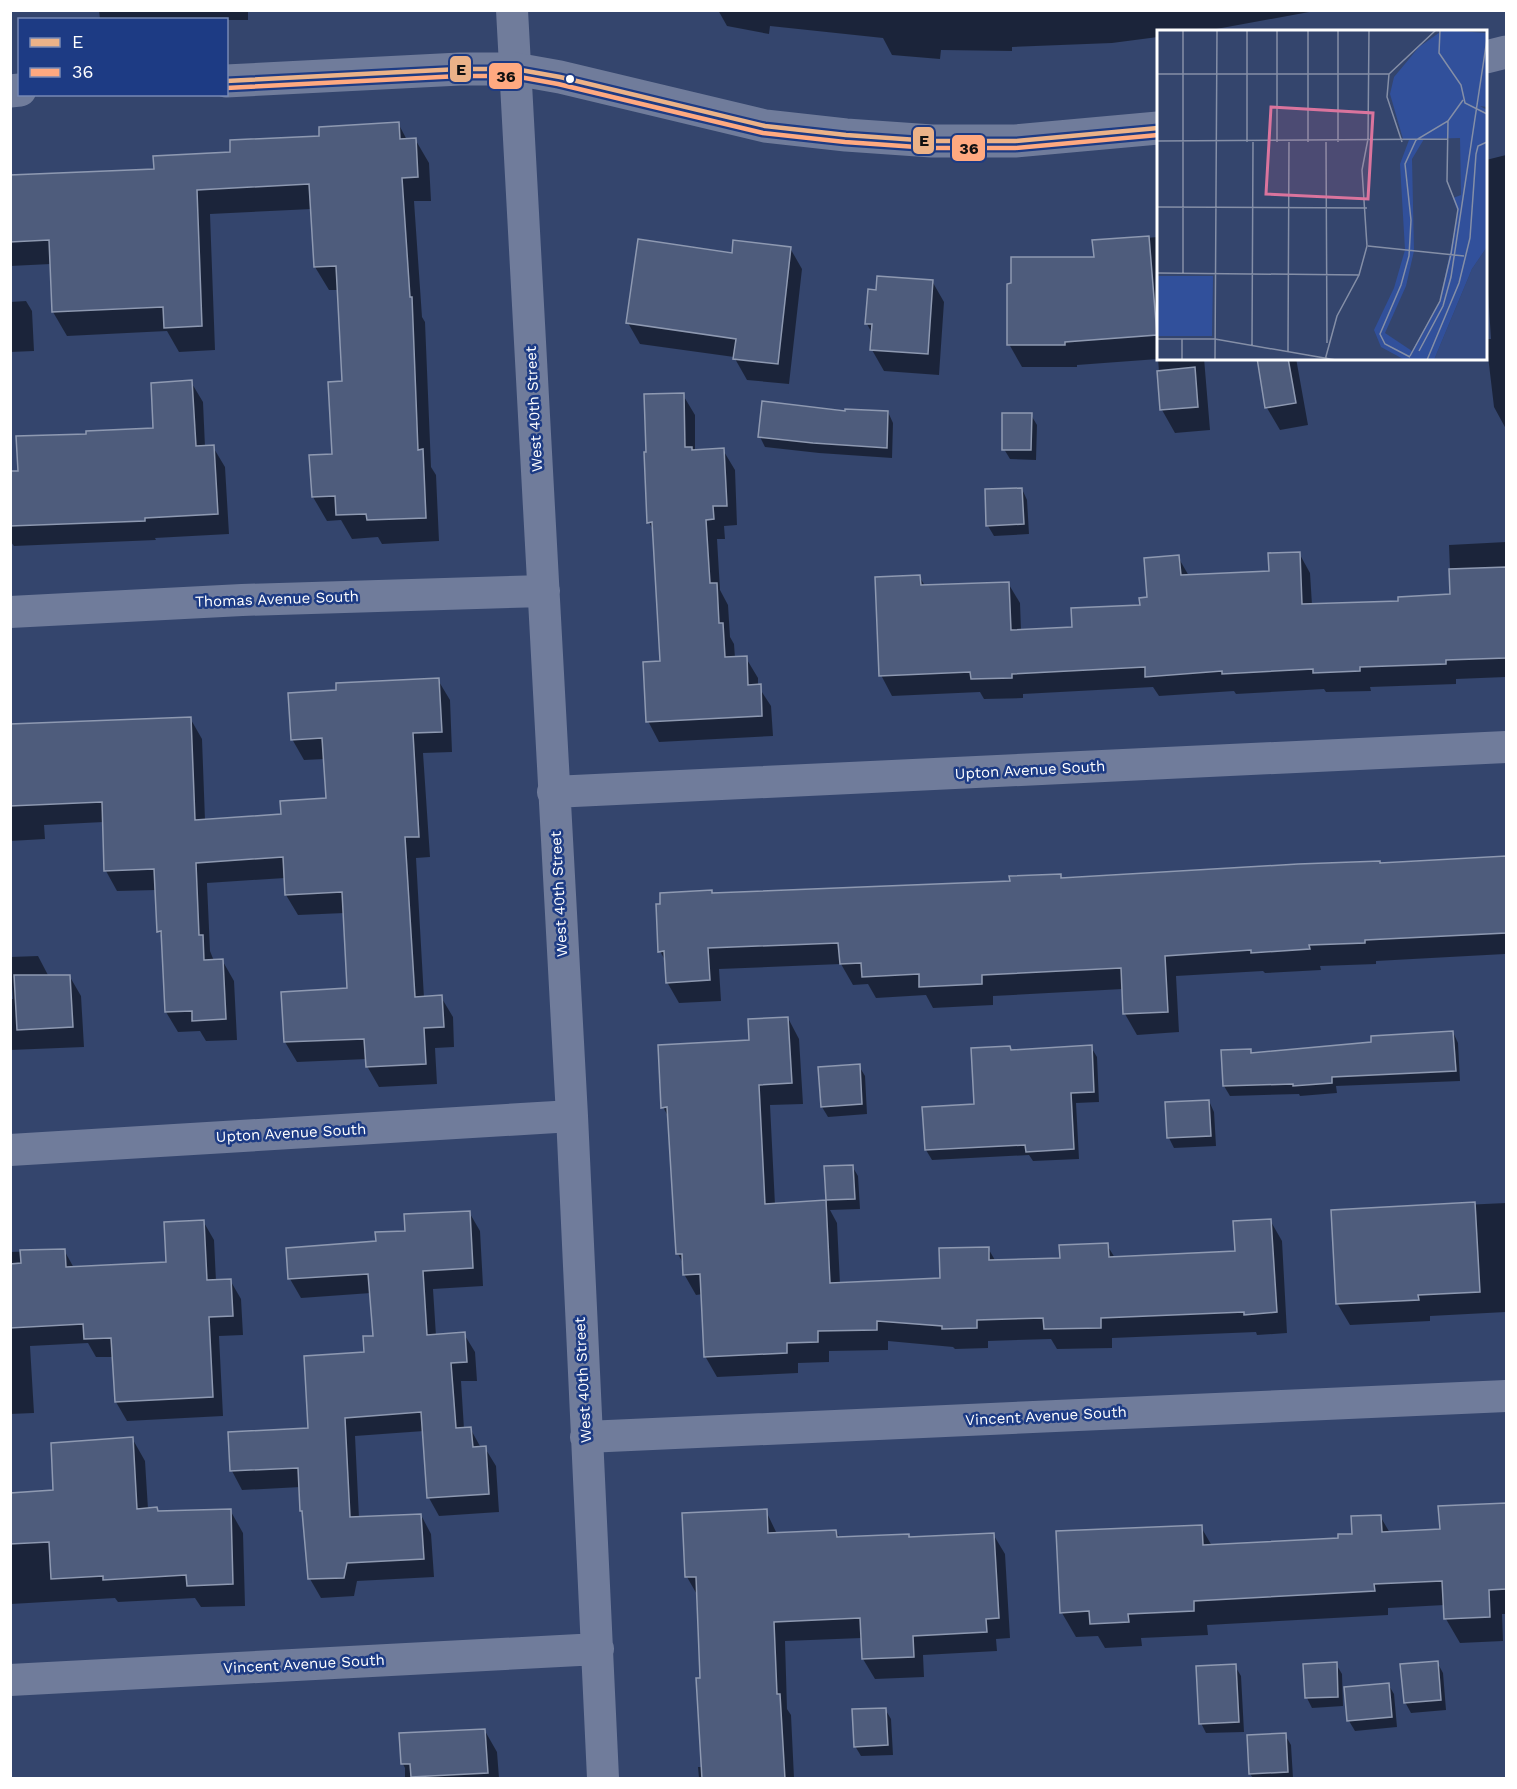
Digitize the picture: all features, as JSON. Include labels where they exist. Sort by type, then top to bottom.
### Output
[{"type":"street","name":"West 40th Street","points":[[512,10],[572,1116],[603,1779]]},
{"type":"street","points":[[1487,57],[1506,52]]},
{"type":"street","points":[[228,81],[460,69],[515,69],[560,77],[765,126],[846,135],[932,141],[1015,141],[1157,129]]},
{"type":"street","name":"Thomas Avenue South","points":[[10,612],[242,600],[544,591]]},
{"type":"street","name":"Upton Avenue South","points":[[553,792],[1506,747]]},
{"type":"street","name":"Upton Avenue South","points":[[10,1150],[572,1116]]},
{"type":"street","name":"Vincent Avenue South","points":[[586,1437],[1506,1396]]},
{"type":"street","name":"Vincent Avenue South","points":[[10,1680],[598,1649]]},
{"type":"building","points":[[399,122],[400,139],[416,138],[418,177],[402,178],[410,297],[412,297],[418,450],[423,449],[426,518],[367,520],[366,514],[336,515],[335,496],[312,497],[309,455],[332,454],[328,382],[342,381],[336,266],[314,267],[309,184],[197,190],[202,326],[164,328],[163,307],[52,312],[49,240],[10,242],[10,175],[154,169],[153,156],[230,152],[230,140],[319,136],[319,127]]},
{"type":"building","points":[[1149,236],[1157,335],[1065,342],[1065,345],[1007,345],[1007,284],[1011,283],[1011,257],[1094,257],[1092,240]]},
{"type":"building","points":[[638,239],[732,253],[733,240],[791,247],[778,364],[733,359],[736,339],[626,323]]},
{"type":"building","points":[[877,276],[933,280],[928,354],[870,350],[872,324],[865,324],[868,289],[876,290]]},
{"type":"building","points":[[1257,360],[1288,360],[1296,403],[1265,408]]},
{"type":"building","points":[[1195,367],[1198,407],[1160,410],[1157,371]]},
{"type":"building","points":[[192,380],[196,446],[214,445],[218,514],[145,518],[145,521],[10,526],[10,471],[18,471],[16,436],[86,434],[86,431],[153,428],[151,383]]},
{"type":"building","points":[[684,393],[685,447],[692,447],[692,450],[724,448],[727,506],[713,506],[714,519],[706,520],[710,583],[717,583],[719,623],[723,623],[725,657],[747,656],[748,685],[761,684],[762,716],[646,722],[643,662],[660,661],[652,522],[647,523],[644,394]]},
{"type":"building","points":[[762,401],[845,411],[845,409],[888,411],[887,448],[758,437]]},
{"type":"building","points":[[1002,413],[1032,413],[1031,450],[1002,450]]},
{"type":"building","points":[[1022,488],[1024,524],[986,526],[985,489]]},
{"type":"building","points":[[1300,552],[1302,604],[1398,601],[1398,597],[1450,594],[1449,569],[1506,567],[1506,658],[1446,660],[1446,664],[1360,667],[1360,671],[1313,673],[1313,669],[1222,674],[1222,671],[1145,677],[1145,667],[1012,674],[1012,678],[971,679],[970,672],[879,676],[875,577],[920,575],[921,585],[1009,582],[1011,630],[1072,627],[1071,608],[1140,605],[1139,598],[1147,597],[1144,558],[1179,555],[1181,575],[1269,571],[1268,553]]},
{"type":"building","points":[[439,678],[442,732],[413,733],[419,837],[405,837],[415,997],[442,995],[444,1027],[424,1028],[426,1064],[366,1067],[364,1039],[284,1042],[281,992],[347,988],[342,892],[285,895],[283,857],[196,863],[199,935],[203,935],[204,960],[223,959],[226,1019],[192,1021],[192,1011],[165,1012],[161,931],[157,932],[154,869],[104,871],[102,802],[10,806],[10,724],[191,717],[195,820],[281,814],[280,801],[326,798],[322,738],[291,740],[288,693],[336,690],[336,683]]},
{"type":"building","points":[[1506,856],[1506,933],[1365,940],[1365,943],[1309,945],[1310,949],[1251,953],[1251,950],[1165,956],[1168,1012],[1123,1014],[1121,968],[982,975],[982,984],[919,987],[919,974],[862,977],[861,963],[840,964],[838,943],[708,948],[710,980],[666,983],[664,951],[658,952],[656,904],[660,904],[660,893],[1010,881],[1009,876],[1061,874],[1061,878],[1298,864],[1380,861],[1380,863]]},
{"type":"building","points":[[14,975],[70,975],[73,1027],[17,1030]]},
{"type":"building","points":[[788,1017],[792,1083],[759,1085],[765,1204],[826,1200],[830,1283],[940,1278],[939,1248],[989,1247],[989,1260],[1060,1258],[1059,1245],[1108,1243],[1109,1257],[1235,1251],[1233,1221],[1271,1219],[1277,1312],[1244,1315],[1244,1312],[1101,1318],[1101,1328],[1044,1329],[1043,1318],[977,1320],[977,1328],[942,1329],[942,1326],[877,1321],[877,1330],[818,1331],[818,1342],[787,1343],[787,1353],[704,1357],[700,1274],[683,1275],[682,1254],[676,1254],[667,1107],[661,1108],[658,1045],[749,1040],[748,1019]]},
{"type":"building","points":[[1453,1031],[1456,1071],[1332,1077],[1332,1083],[1293,1086],[1293,1084],[1223,1086],[1221,1050],[1251,1049],[1251,1053],[1371,1042],[1371,1036]]},
{"type":"building","points":[[1092,1045],[1094,1092],[1071,1093],[1074,1149],[1026,1152],[1025,1145],[925,1150],[922,1107],[974,1104],[971,1048],[1010,1046],[1011,1050]]},
{"type":"building","points":[[860,1064],[862,1104],[821,1107],[818,1067]]},
{"type":"building","points":[[1209,1100],[1211,1136],[1167,1138],[1165,1102]]},
{"type":"building","points":[[853,1165],[855,1199],[826,1200],[824,1166]]},
{"type":"building","points":[[1475,1202],[1480,1292],[1418,1295],[1419,1300],[1336,1304],[1331,1210]]},
{"type":"building","points":[[470,1211],[473,1268],[423,1271],[427,1335],[465,1332],[467,1362],[451,1363],[456,1428],[471,1427],[473,1447],[486,1446],[489,1494],[427,1498],[421,1412],[345,1418],[350,1517],[421,1514],[424,1559],[347,1563],[344,1578],[308,1579],[302,1511],[300,1511],[298,1468],[230,1471],[228,1432],[308,1428],[304,1356],[364,1352],[363,1336],[373,1336],[368,1274],[288,1279],[286,1248],[376,1241],[375,1232],[405,1231],[404,1214]]},
{"type":"building","points":[[204,1220],[207,1280],[231,1279],[233,1316],[209,1317],[213,1397],[115,1402],[111,1338],[84,1339],[83,1324],[10,1328],[10,1264],[21,1263],[20,1250],[65,1249],[66,1267],[166,1262],[164,1222]]},
{"type":"building","points":[[133,1437],[137,1509],[157,1507],[158,1511],[231,1509],[233,1584],[187,1586],[186,1575],[103,1580],[103,1576],[51,1579],[49,1542],[10,1544],[10,1493],[53,1490],[51,1443]]},
{"type":"building","points":[[1506,1503],[1506,1589],[1489,1590],[1490,1617],[1444,1619],[1442,1581],[1374,1584],[1375,1591],[1194,1601],[1194,1611],[1128,1614],[1129,1622],[1090,1624],[1089,1611],[1060,1613],[1056,1531],[1202,1525],[1203,1545],[1338,1538],[1338,1534],[1352,1534],[1351,1516],[1381,1515],[1382,1532],[1440,1529],[1438,1506]]},
{"type":"building","points":[[767,1509],[768,1533],[836,1530],[837,1537],[909,1534],[909,1537],[994,1533],[999,1618],[986,1619],[987,1632],[913,1636],[914,1657],[862,1659],[860,1618],[774,1622],[777,1694],[780,1694],[785,1779],[702,1779],[696,1678],[700,1678],[696,1577],[685,1577],[682,1513]]},
{"type":"building","points":[[1438,1661],[1441,1700],[1404,1703],[1400,1664]]},
{"type":"building","points":[[1337,1662],[1338,1697],[1305,1698],[1303,1664]]},
{"type":"building","points":[[1236,1664],[1239,1722],[1199,1724],[1196,1666]]},
{"type":"building","points":[[1389,1683],[1392,1717],[1347,1721],[1344,1687]]},
{"type":"building","points":[[886,1708],[888,1745],[854,1747],[852,1709]]},
{"type":"building","points":[[485,1729],[488,1773],[411,1777],[410,1764],[401,1764],[399,1733]]},
{"type":"building","points":[[1286,1733],[1288,1772],[1249,1774],[1247,1735]]},
{"type":"transit line","name":"E","points":[[228,81],[460,69],[515,69],[560,77],[765,126],[846,135],[932,141],[1015,141],[1157,128]]},
{"type":"transit line","name":"36","points":[[228,88],[460,76],[514,76],[558,84],[763,133],[845,142],[931,148],[1015,148],[1157,135]]}]
